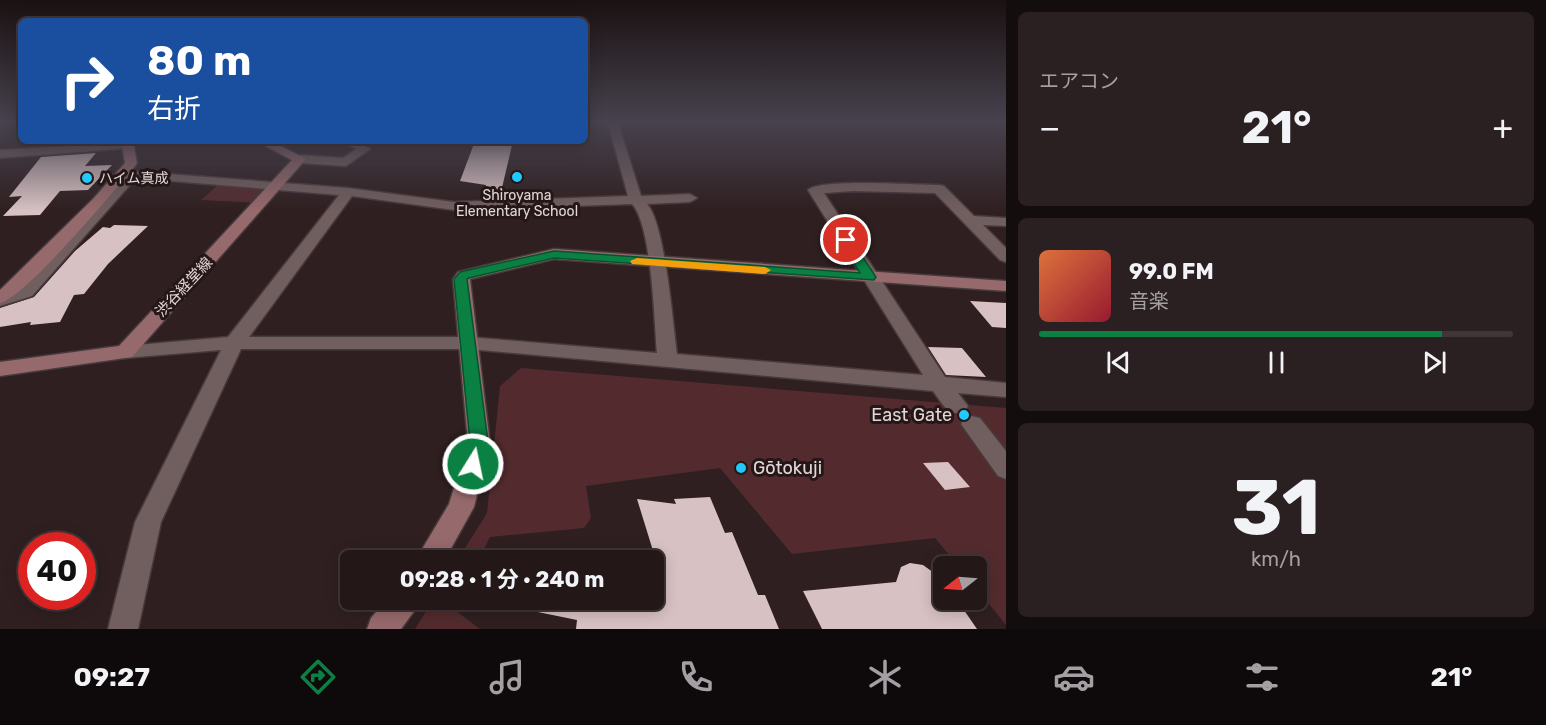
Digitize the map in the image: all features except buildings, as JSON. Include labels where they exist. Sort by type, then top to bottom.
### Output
[{"type":"street","points":[[0,154],[21,152]]},
{"type":"street","points":[[0,300],[26,292],[132,169],[131,152]]},
{"type":"street","points":[[286,152],[300,159],[346,162],[359,152]]},
{"type":"street","points":[[622,152],[636,200],[646,211],[657,263],[668,362]]},
{"type":"street","name":"渋谷経堂線","points":[[125,352],[300,159]]},
{"type":"street","points":[[132,169],[348,192],[454,206],[690,198]]},
{"type":"street","points":[[1006,257],[939,189],[853,187],[815,190],[939,384],[1006,469]]},
{"type":"street","points":[[123,629],[148,522],[234,343],[348,192]]},
{"type":"street","points":[[970,220],[1006,222]]},
{"type":"street","points":[[436,550],[461,507],[479,442],[460,279],[464,275],[554,254],[1006,286]]},
{"type":"street","points":[[0,369],[125,352],[234,343],[469,343],[1006,390]]},
{"type":"street","points":[[382,629],[397,610]]},
{"type":"shaded area","points":[[220,183],[273,187],[259,203],[201,200]]},
{"type":"shaded area","points":[[521,368],[1006,408],[1006,625],[987,601],[987,556],[950,556],[935,538],[792,554],[720,468],[586,486],[591,518],[584,528],[490,537],[484,550],[464,550],[487,513],[500,386]]},
{"type":"shaded area","points":[[427,610],[456,610],[480,629],[415,629]]},
{"type":"slow traffic","points":[[637,261],[765,270]]},
{"type":"place","name":"Shiroyama Elementary School","points":[[517,177]]},
{"type":"place","name":"ハイム真成","points":[[87,178]]},
{"type":"place","name":"East Gate","points":[[964,415]]},
{"type":"place","name":"Gōtokuji","points":[[741,468]]},
{"type":"route","points":[[473,464],[479,442],[460,279],[464,275],[554,254],[869,277],[846,240]]}]
